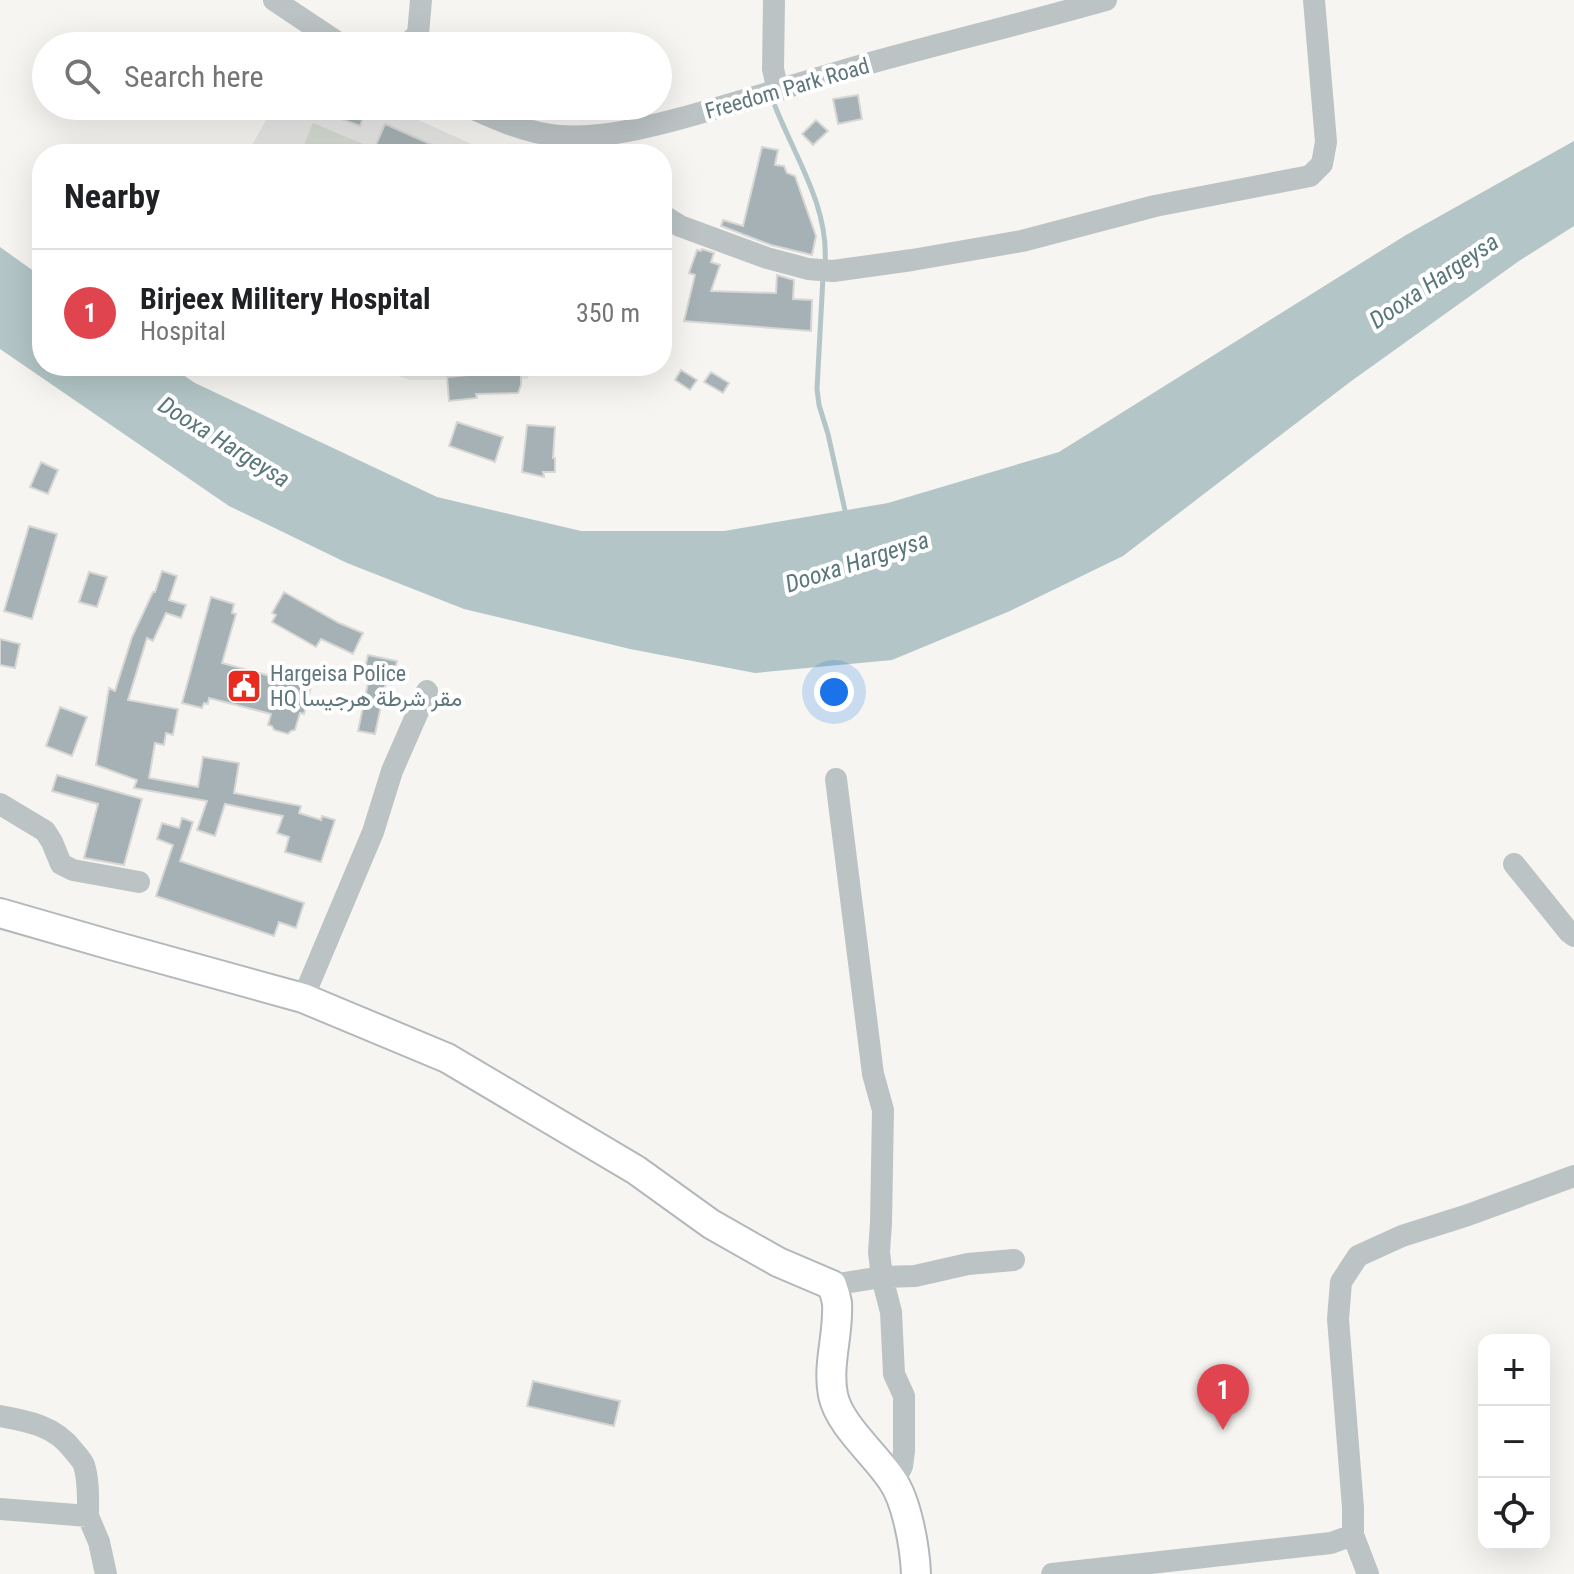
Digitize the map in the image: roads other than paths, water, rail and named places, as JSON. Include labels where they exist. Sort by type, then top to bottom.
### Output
[{"type":"main road","points":[[0,913],[303,998],[447,1058],[636,1170],[711,1224],[778,1262],[832,1285],[837,1302],[831,1367],[833,1397],[849,1428],[894,1482],[903,1503],[915,1554],[916,1574]]},
{"type":"street","points":[[274,0],[322,32]]},
{"type":"street","points":[[418,32],[421,0]]},
{"type":"street","points":[[774,0],[773,69],[778,91]]},
{"type":"street","points":[[672,221],[767,258],[808,269],[833,271],[1022,241],[1155,206],[1310,176],[1322,164],[1326,142],[1314,0]]},
{"type":"street","name":"Freedom Park Road","points":[[672,120],[1100,1]]},
{"type":"street","name":"Freedom Park Road","points":[[499,120],[558,144]]},
{"type":"street","name":"Freedom Park Road","points":[[563,144],[592,135],[671,120]]},
{"type":"street","points":[[303,998],[373,832],[392,771],[427,691]]},
{"type":"street","points":[[836,779],[873,1074],[883,1110],[879,1252],[891,1312],[894,1374],[904,1396],[904,1451],[902,1466],[894,1482]]},
{"type":"street","points":[[0,804],[45,831],[61,864],[73,870],[139,882]]},
{"type":"street","points":[[1514,864],[1574,936]]},
{"type":"street","points":[[1368,1574],[1353,1535],[1338,1319],[1341,1282],[1358,1256],[1402,1236],[1574,1176]]},
{"type":"street","points":[[832,1285],[1014,1260]]},
{"type":"street","points":[[0,1416],[48,1428],[69,1444],[84,1464],[88,1516],[99,1542],[106,1574]]},
{"type":"street","points":[[0,1509],[88,1516]]},
{"type":"street","points":[[1052,1574],[1331,1543],[1353,1535]]},
{"type":"water","name":"Dooxa Hargeysa","points":[[1574,141],[1574,226],[1519,261],[1350,382],[1123,556],[1010,611],[892,660],[755,673],[630,649],[464,609],[347,563],[229,506],[39,376],[185,376],[437,497],[581,531],[724,531],[888,503],[1059,452],[1406,235]]},
{"type":"water","points":[[0,247],[32,270],[32,371],[0,349]]},
{"type":"waterway","points":[[775,106],[816,202],[825,242],[825,263]]},
{"type":"waterway","points":[[823,277],[817,389],[846,515]]},
{"type":"place","name":"Hargeisa Police HQ مقر شرطة هرجيسا","points":[[244,686]]},
{"type":"place","name":"Birjeex Militery Hospital","points":[[1223,1430]]}]
